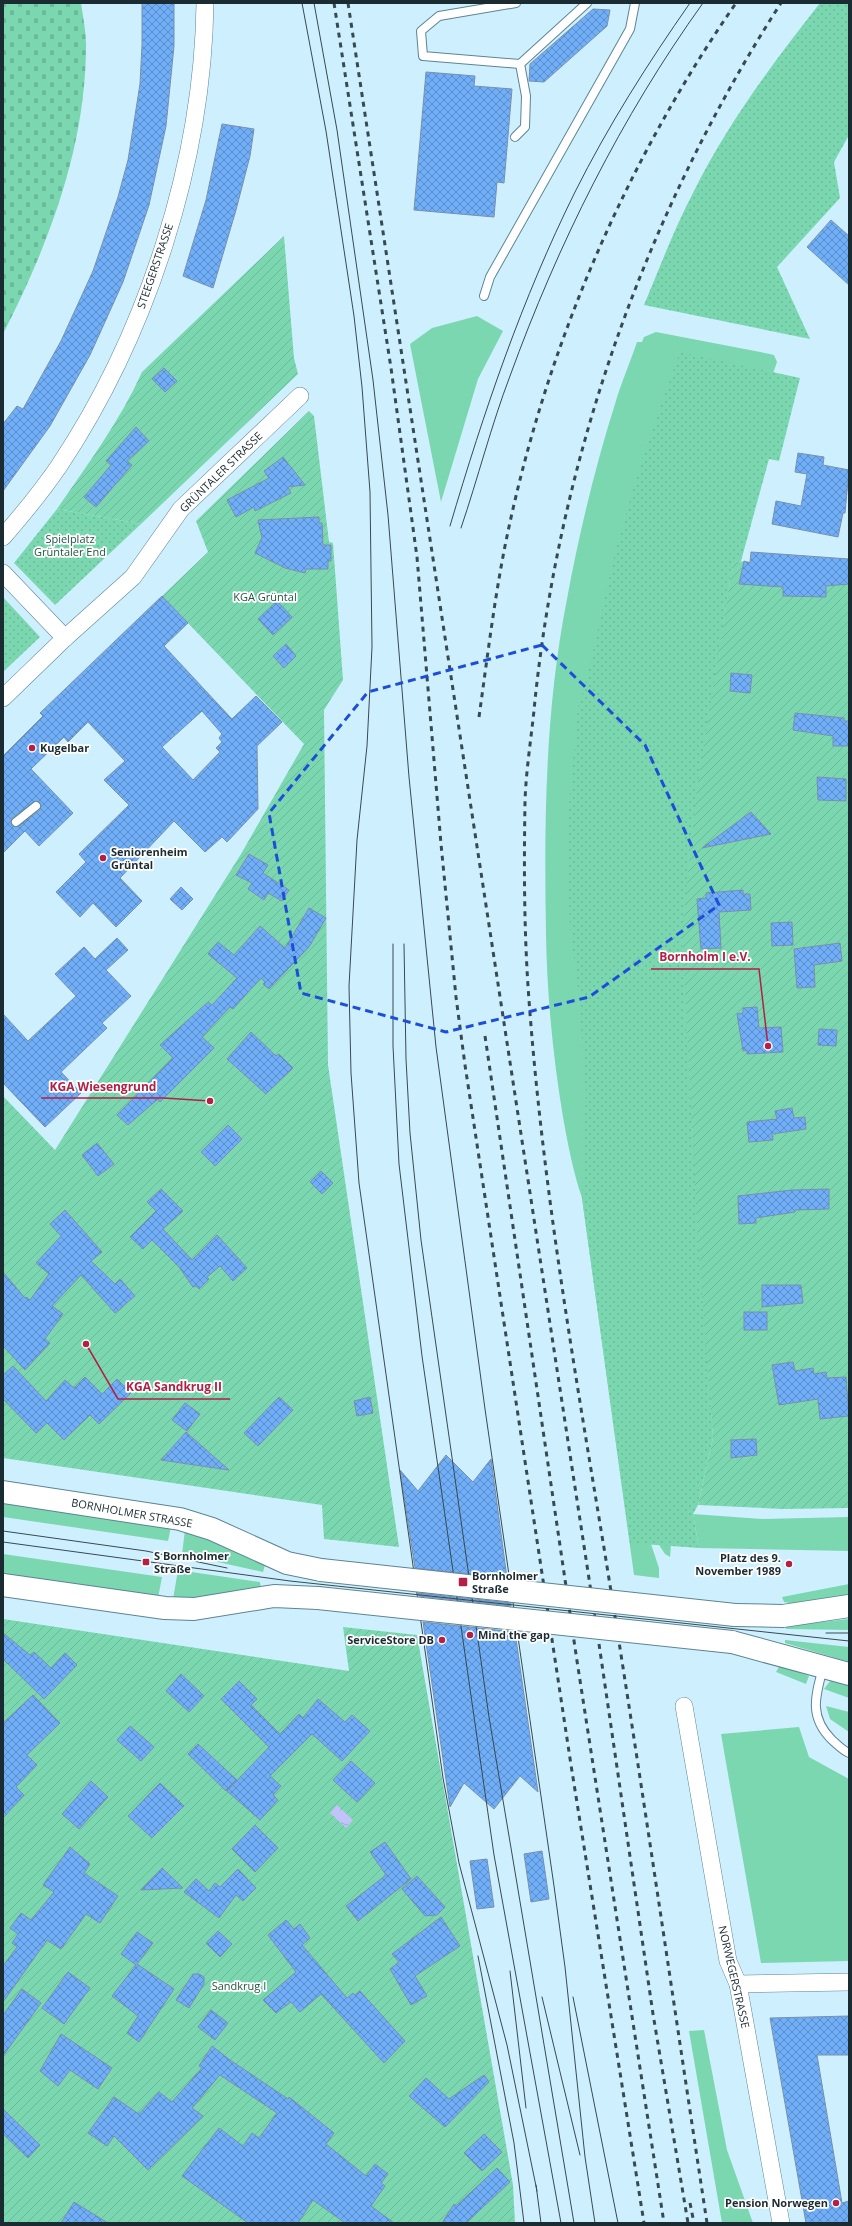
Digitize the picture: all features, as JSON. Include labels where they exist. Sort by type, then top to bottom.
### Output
[{"type":"main road","name":"BORNHOLMER STRASSE","points":[[3,1492],[180,1519],[212,1529],[287,1563],[321,1570],[735,1615],[783,1616],[849,1606]]},
{"type":"main road","points":[[3,1585],[165,1608],[194,1609],[274,1596],[318,1598],[732,1642],[849,1674]]},
{"type":"street","name":"STEEGERSTRASSE","points":[[3,537],[32,503],[74,443],[124,350],[148,291],[176,205],[191,144],[200,75],[205,3]]},
{"type":"street","name":"GRÜNTALER STRASSE","points":[[3,698],[65,638],[133,577],[181,509],[300,396]]},
{"type":"street","points":[[3,573],[65,638]]},
{"type":"street","name":"NORWEGERSTRASSE","points":[[684,1706],[728,1961],[738,1984],[781,2223]]},
{"type":"street","points":[[738,1984],[849,1982]]},
{"type":"lane","points":[[516,3],[439,16],[421,31],[423,56],[520,64],[587,3]]},
{"type":"lane","points":[[484,296],[490,277],[630,29],[635,3]]},
{"type":"lane","points":[[515,137],[525,127],[526,96],[520,64]]},
{"type":"lane","points":[[16,822],[36,806]]},
{"type":"lane","points":[[823,1666],[816,1693],[817,1716],[823,1731],[844,1751],[849,1753]]},
{"type":"highlighted area","points":[[542,645],[645,745],[719,905],[589,997],[446,1032],[301,993],[269,813],[368,692]]},
{"type":"green space","points":[[3,3],[81,3],[86,45],[80,121],[62,194],[35,265],[3,334]]},
{"type":"green space","points":[[820,3],[849,3],[849,135],[834,162],[840,198],[777,267],[810,339],[644,305],[667,248],[706,167],[736,118],[768,71]]},
{"type":"green space","points":[[284,236],[294,358],[298,374],[141,524],[57,509],[124,408],[142,372]]},
{"type":"green space","points":[[477,316],[503,331],[478,379],[441,502],[410,344],[432,328]]},
{"type":"green space","points":[[656,332],[774,355],[777,362],[722,520],[674,1509],[670,1557],[665,1554],[659,1545],[651,1544],[659,1568],[659,1578],[634,1575],[582,1198],[569,1148],[556,1072],[548,980],[545,892],[546,808],[550,724],[560,641],[572,575],[594,476],[620,388],[637,342],[642,342],[644,337]]},
{"type":"green space","points":[[680,352],[800,378],[779,461],[769,459],[741,561],[733,562],[693,820],[682,933],[684,1000],[713,1438],[698,1505],[693,1514],[699,1548],[630,1543],[582,1198],[586,1092],[579,996],[570,927],[567,830],[578,707],[587,679],[614,557],[642,459]]},
{"type":"green space","name":"KGA Grüntal","points":[[309,411],[314,416],[329,542],[333,543],[343,680],[324,710],[328,1065],[399,1547],[324,1539],[322,1505],[3,1458],[3,1096],[55,1150],[241,854],[304,744],[162,596],[208,552],[196,521]]},
{"type":"green space","name":"Spielplatz Grüntaler End","points":[[57,509],[141,524],[55,605],[14,563]]},
{"type":"green space","points":[[733,561],[849,566],[849,1508],[783,1509],[698,1505],[713,1438],[698,1243],[682,933],[697,788]]},
{"type":"green space","points":[[3,597],[40,637],[3,672]]},
{"type":"green space","points":[[3,1501],[171,1527],[168,1541],[3,1517]]},
{"type":"green space","points":[[693,1514],[762,1519],[849,1517],[849,1551],[699,1548]]},
{"type":"green space","points":[[185,1530],[265,1565],[263,1572],[182,1554]]},
{"type":"green space","points":[[3,1554],[162,1577],[158,1598],[3,1575]]},
{"type":"green space","points":[[178,1570],[260,1582],[261,1589],[200,1599],[173,1599]]},
{"type":"green space","points":[[849,1584],[849,1595],[795,1604],[784,1602],[782,1597]]},
{"type":"green space","name":"Sandkrug I","points":[[3,1619],[349,1671],[343,1627],[417,1635],[513,2185],[515,2223],[3,2223]]},
{"type":"green space","points":[[849,1619],[849,1630],[786,1629],[786,1626]]},
{"type":"green space","points":[[785,1640],[849,1647],[849,1662],[785,1643]]},
{"type":"green space","points":[[780,1665],[809,1676],[806,1684],[776,1672]]},
{"type":"green space","points":[[831,1680],[849,1684],[849,1698],[824,1689]]},
{"type":"green space","points":[[826,1706],[849,1712],[849,1732],[830,1719]]},
{"type":"green space","points":[[799,1727],[809,1757],[849,1779],[849,1961],[761,1963],[721,1734]]},
{"type":"green space","points":[[704,2030],[727,2150],[753,2223],[722,2223],[689,2031]]},
{"type":"water","points":[[337,1805],[353,1820],[346,1828],[330,1813]]},
{"type":"building","points":[[142,3],[174,3],[174,46],[166,126],[149,205],[123,282],[90,355],[50,426],[3,491],[3,424],[17,406],[23,409],[61,341],[93,271],[118,197],[128,160],[140,84]]},
{"type":"building","points":[[593,9],[610,10],[607,26],[544,82],[529,81],[530,64]]},
{"type":"building","points":[[426,72],[475,76],[474,86],[512,89],[504,183],[497,182],[494,217],[414,210]]},
{"type":"building","points":[[222,124],[254,129],[250,156],[213,288],[183,276],[206,200]]},
{"type":"building","points":[[831,220],[849,236],[849,285],[807,247]]},
{"type":"building","points":[[164,368],[177,381],[165,392],[152,379]]},
{"type":"building","points":[[136,427],[149,441],[127,461],[132,465],[96,507],[84,497],[111,465],[106,461]]},
{"type":"building","points":[[798,453],[824,457],[823,465],[849,470],[845,513],[843,513],[838,537],[772,524],[776,501],[801,506],[807,474],[795,472]]},
{"type":"building","points":[[283,457],[305,485],[288,487],[291,493],[255,511],[254,507],[236,517],[227,500],[269,478],[264,471]]},
{"type":"building","points":[[319,517],[319,523],[322,523],[323,545],[331,545],[331,561],[328,561],[328,569],[306,569],[305,573],[285,568],[255,553],[262,538],[258,520]]},
{"type":"building","points":[[751,552],[849,559],[849,584],[826,586],[826,597],[783,596],[783,587],[739,584],[744,561],[750,563]]},
{"type":"building","points":[[162,596],[188,623],[164,646],[232,719],[256,696],[282,722],[257,746],[258,809],[227,842],[222,837],[205,852],[174,821],[120,878],[142,901],[116,927],[93,903],[80,917],[56,892],[86,862],[79,854],[129,805],[104,780],[125,761],[88,722],[68,742],[64,737],[31,769],[73,813],[39,846],[25,831],[3,853],[3,756],[43,716],[40,713]],"holes":[[[202,711],[222,734],[219,738],[222,742],[216,748],[220,752],[193,780],[162,747]],[[36,801],[40,803],[40,810],[19,826],[12,826],[12,818]]]},
{"type":"building","points":[[277,601],[292,617],[273,635],[258,619]]},
{"type":"building","points":[[286,644],[296,656],[284,668],[273,656]]},
{"type":"building","points":[[731,673],[752,675],[750,693],[730,691]]},
{"type":"building","points":[[795,713],[844,718],[844,721],[849,721],[849,746],[833,746],[833,736],[793,730]]},
{"type":"building","points":[[817,777],[846,779],[846,801],[818,800]]},
{"type":"building","points":[[751,812],[771,834],[702,848]]},
{"type":"building","points":[[249,854],[268,865],[263,873],[289,890],[282,901],[268,893],[264,900],[248,889],[252,883],[236,875]]},
{"type":"building","points":[[181,887],[193,899],[182,910],[170,899]]},
{"type":"building","points":[[743,890],[743,894],[750,894],[751,910],[719,912],[721,948],[701,949],[697,899],[706,898],[706,893]]},
{"type":"building","points":[[309,908],[326,918],[309,947],[269,989],[263,984],[265,982],[261,978],[233,1009],[230,1007],[202,1037],[214,1048],[160,1102],[158,1099],[128,1125],[117,1115],[173,1058],[160,1045],[208,1002],[212,1005],[237,978],[208,954],[218,942],[234,955],[260,926],[285,948]]},
{"type":"building","points":[[792,922],[793,945],[772,946],[771,923]]},
{"type":"building","points":[[117,938],[128,950],[106,970],[131,996],[102,1023],[107,1028],[61,1072],[81,1093],[45,1127],[3,1083],[3,1014],[28,1041],[76,996],[55,974],[84,947],[95,959]]},
{"type":"building","points":[[840,943],[842,961],[814,965],[815,987],[797,988],[794,949]]},
{"type":"building","points":[[757,1007],[759,1028],[781,1027],[783,1052],[747,1054],[747,1050],[743,1051],[737,1014],[743,1013],[743,1008]]},
{"type":"building","points":[[819,1029],[837,1030],[836,1046],[818,1045]]},
{"type":"building","points":[[251,1032],[276,1056],[279,1054],[293,1068],[266,1094],[227,1059]]},
{"type":"building","points":[[792,1108],[794,1118],[805,1117],[806,1129],[772,1134],[773,1140],[749,1142],[747,1122],[777,1119],[775,1111]]},
{"type":"building","points":[[228,1125],[242,1139],[215,1166],[201,1152]]},
{"type":"building","points":[[97,1143],[114,1164],[98,1176],[82,1155]]},
{"type":"building","points":[[321,1171],[333,1183],[322,1194],[310,1182]]},
{"type":"building","points":[[161,1189],[183,1211],[163,1229],[192,1260],[217,1235],[247,1268],[233,1281],[220,1266],[207,1277],[209,1279],[199,1289],[196,1286],[193,1287],[179,1267],[152,1240],[143,1249],[130,1237],[156,1211],[147,1202]]},
{"type":"building","points":[[829,1189],[829,1209],[795,1210],[795,1212],[756,1218],[756,1223],[739,1224],[738,1196],[792,1190]]},
{"type":"building","points":[[65,1210],[102,1252],[91,1261],[115,1284],[120,1279],[135,1296],[115,1313],[81,1275],[52,1306],[63,1314],[45,1339],[50,1343],[25,1370],[3,1346],[3,1272],[25,1298],[26,1297],[30,1300],[49,1274],[36,1263],[61,1236],[50,1224]]},
{"type":"building","points":[[762,1285],[801,1285],[803,1303],[762,1307]]},
{"type":"building","points":[[744,1312],[767,1312],[767,1330],[744,1330]]},
{"type":"building","points":[[793,1362],[795,1371],[813,1368],[814,1374],[826,1372],[827,1378],[846,1377],[849,1416],[820,1419],[818,1399],[779,1405],[772,1365]]},
{"type":"building","points":[[13,1366],[46,1401],[65,1380],[74,1388],[85,1377],[102,1394],[117,1379],[131,1393],[99,1424],[90,1415],[64,1440],[47,1423],[36,1433],[3,1399],[3,1375]]},
{"type":"building","points":[[279,1397],[293,1410],[258,1446],[244,1433]]},
{"type":"building","points":[[370,1397],[373,1413],[357,1416],[354,1401]]},
{"type":"building","points":[[185,1403],[200,1414],[187,1431],[172,1420]]},
{"type":"building","points":[[186,1432],[229,1470],[161,1460]]},
{"type":"building","points":[[756,1439],[757,1455],[731,1458],[731,1440]]},
{"type":"building","points":[[446,1455],[473,1482],[491,1459],[507,1578],[415,1568],[400,1470],[418,1491]]},
{"type":"building","points":[[418,1593],[511,1603],[511,1606],[419,1596]]},
{"type":"building","points":[[423,1622],[515,1632],[538,1792],[520,1776],[494,1809],[464,1783],[450,1807]]},
{"type":"building","points":[[3,1633],[30,1655],[34,1652],[51,1668],[65,1653],[77,1665],[44,1699],[3,1659]]},
{"type":"building","points":[[181,1674],[204,1696],[189,1712],[166,1691]]},
{"type":"building","points":[[239,1681],[257,1699],[251,1705],[280,1734],[299,1714],[303,1718],[318,1699],[345,1722],[352,1715],[370,1731],[342,1761],[312,1734],[270,1776],[281,1786],[273,1795],[278,1800],[260,1820],[227,1791],[269,1747],[221,1699]]},
{"type":"building","points":[[33,1695],[60,1723],[27,1755],[37,1765],[16,1787],[24,1795],[3,1818],[3,1723]]},
{"type":"building","points":[[130,1726],[154,1747],[141,1761],[117,1740]]},
{"type":"building","points":[[198,1744],[237,1780],[226,1791],[188,1754]]},
{"type":"building","points":[[351,1761],[375,1783],[357,1802],[333,1780]]},
{"type":"building","points":[[91,1781],[108,1797],[79,1829],[62,1814]]},
{"type":"building","points":[[160,1783],[184,1806],[152,1838],[128,1816]]},
{"type":"building","points":[[255,1825],[278,1848],[255,1872],[232,1849]]},
{"type":"building","points":[[385,1842],[411,1879],[358,1921],[346,1906],[386,1875],[370,1852]]},
{"type":"building","points":[[70,1847],[90,1864],[84,1873],[118,1896],[100,1923],[86,1914],[61,1949],[47,1940],[3,2002],[3,1966],[17,1947],[12,1943],[18,1934],[10,1928],[21,1913],[31,1920],[54,1892],[43,1885]]},
{"type":"building","points":[[542,1851],[549,1899],[531,1902],[524,1854]]},
{"type":"building","points":[[487,1859],[494,1907],[477,1909],[470,1861]]},
{"type":"building","points":[[162,1868],[183,1888],[141,1890]]},
{"type":"building","points":[[238,1869],[256,1888],[243,1901],[236,1895],[219,1918],[184,1892],[196,1879],[209,1891],[215,1883],[220,1887]]},
{"type":"building","points":[[417,1876],[445,1907],[437,1915],[425,1916],[402,1889]]},
{"type":"building","points":[[441,1917],[460,1946],[415,1976],[427,1996],[411,2005],[390,1969],[399,1962],[392,1954]]},
{"type":"building","points":[[286,1920],[294,1929],[300,1924],[310,1938],[302,1945],[347,1998],[353,1993],[355,1995],[360,1991],[405,2041],[384,2063],[321,1994],[300,2012],[291,2002],[276,2013],[263,2000],[296,1972],[268,1935]]},
{"type":"building","points":[[218,1931],[232,1944],[220,1957],[206,1943]]},
{"type":"building","points":[[137,1932],[153,1943],[137,1964],[174,1989],[139,2042],[127,2033],[138,2016],[112,1996],[136,1965],[121,1954]]},
{"type":"building","points":[[68,1972],[90,1988],[64,2024],[42,2008]]},
{"type":"building","points":[[193,1974],[199,1974],[204,1977],[204,1984],[189,2008],[176,2000]]},
{"type":"building","points":[[22,1989],[41,2003],[3,2056],[3,2015]]},
{"type":"building","points":[[211,2010],[228,2023],[215,2040],[198,2027]]},
{"type":"building","points":[[849,2016],[849,2055],[817,2055],[842,2203],[849,2201],[849,2223],[806,2223],[770,2018]]},
{"type":"building","points":[[61,2034],[112,2068],[98,2089],[70,2070],[58,2086],[40,2071]]},
{"type":"building","points":[[212,2046],[288,2099],[289,2097],[334,2133],[326,2144],[366,2176],[375,2164],[388,2174],[381,2183],[385,2186],[371,2206],[394,2223],[345,2223],[313,2200],[298,2223],[248,2223],[182,2176],[219,2128],[243,2146],[252,2133],[259,2138],[277,2113],[220,2075],[192,2108],[203,2116],[148,2170],[114,2136],[107,2146],[88,2133],[114,2097],[139,2114],[159,2092],[172,2102],[202,2068],[199,2066]]},
{"type":"building","points":[[484,2075],[489,2082],[445,2127],[409,2096],[426,2078],[449,2099]]},
{"type":"building","points":[[3,2109],[40,2145],[28,2158],[3,2134]]},
{"type":"building","points":[[484,2134],[502,2152],[482,2171],[464,2153]]},
{"type":"building","points":[[497,2168],[510,2182],[466,2223],[442,2223],[454,2204],[456,2206]]},
{"type":"building","points":[[74,2202],[108,2223],[61,2223]]},
{"type":"tram line","points":[[302,3],[326,131],[354,316],[362,387],[370,492],[372,647],[367,746],[357,840],[349,986],[351,1073],[359,1183],[443,1778],[459,1863],[507,2045],[537,2191]]},
{"type":"tram line","points":[[314,3],[337,130],[373,380],[388,515],[409,777],[436,1047],[485,1409],[565,1967],[585,2157],[595,2223]]},
{"type":"tram line","points":[[450,526],[476,440],[505,356],[556,232],[588,167],[615,119],[690,3]]},
{"type":"tram line","points":[[461,528],[510,376],[549,278],[571,230],[619,136],[645,91],[673,46],[703,3]]},
{"type":"tram line","points":[[393,944],[393,1046],[399,1164],[422,1356],[494,1855],[561,2223]]},
{"type":"tram line","points":[[404,944],[406,1059],[410,1133],[421,1240],[489,1717],[574,2223]]},
{"type":"tram line","points":[[3,1531],[146,1551],[227,1568]]},
{"type":"tram line","points":[[3,1542],[290,1581],[849,1641]]},
{"type":"tram line","points":[[826,1633],[849,1633]]},
{"type":"tram line","points":[[478,1956],[514,2143],[524,2223]]},
{"type":"tram line","points":[[510,1971],[526,2108]]},
{"type":"tram line","points":[[542,1997],[580,2155]]},
{"type":"tram line","points":[[573,1997],[618,2223]]},
{"type":"tram line","points":[[536,2185],[541,2223]]},
{"type":"railway","points":[[334,3],[391,368],[417,557],[441,844],[456,997],[465,1065],[571,1765],[644,2223]]},
{"type":"railway","points":[[348,3],[599,1644],[653,2014],[688,2223]]},
{"type":"railway","points":[[479,717],[494,610],[505,546],[522,474],[542,402],[566,332],[593,262],[624,195],[658,129],[696,65],[736,3]]},
{"type":"railway","points":[[707,2223],[631,1721],[570,1342],[550,1200],[541,1129],[528,986],[524,848],[525,802],[535,700],[548,608],[566,516],[589,426],[618,337],[651,250],[690,165],[733,83],[781,3]]},
{"type":"railway","points":[[485,1036],[577,1661],[664,2223]]},
{"type":"railway","points":[[690,2203],[694,2223]]},
{"type":"place","name":"Kugelbar","points":[[32,748]]},
{"type":"place","name":"Seniorenheim Grüntal","points":[[103,858]]},
{"type":"place","name":"Bornholm I e.V.","points":[[768,1046]]},
{"type":"place","name":"KGA Wiesengrund","points":[[210,1101]]},
{"type":"place","name":"KGA Sandkrug II","points":[[86,1344]]},
{"type":"place","name":"S Bornholmer Straße","points":[[146,1562]]},
{"type":"place","name":"Platz des 9. November 1989","points":[[789,1564]]},
{"type":"place","name":"Bornholmer Straße","points":[[463,1582]]},
{"type":"place","name":"Mind the gap","points":[[470,1635]]},
{"type":"place","name":"ServiceStore DB","points":[[442,1640]]},
{"type":"place","name":"Pension Norwegen","points":[[836,2203]]}]
